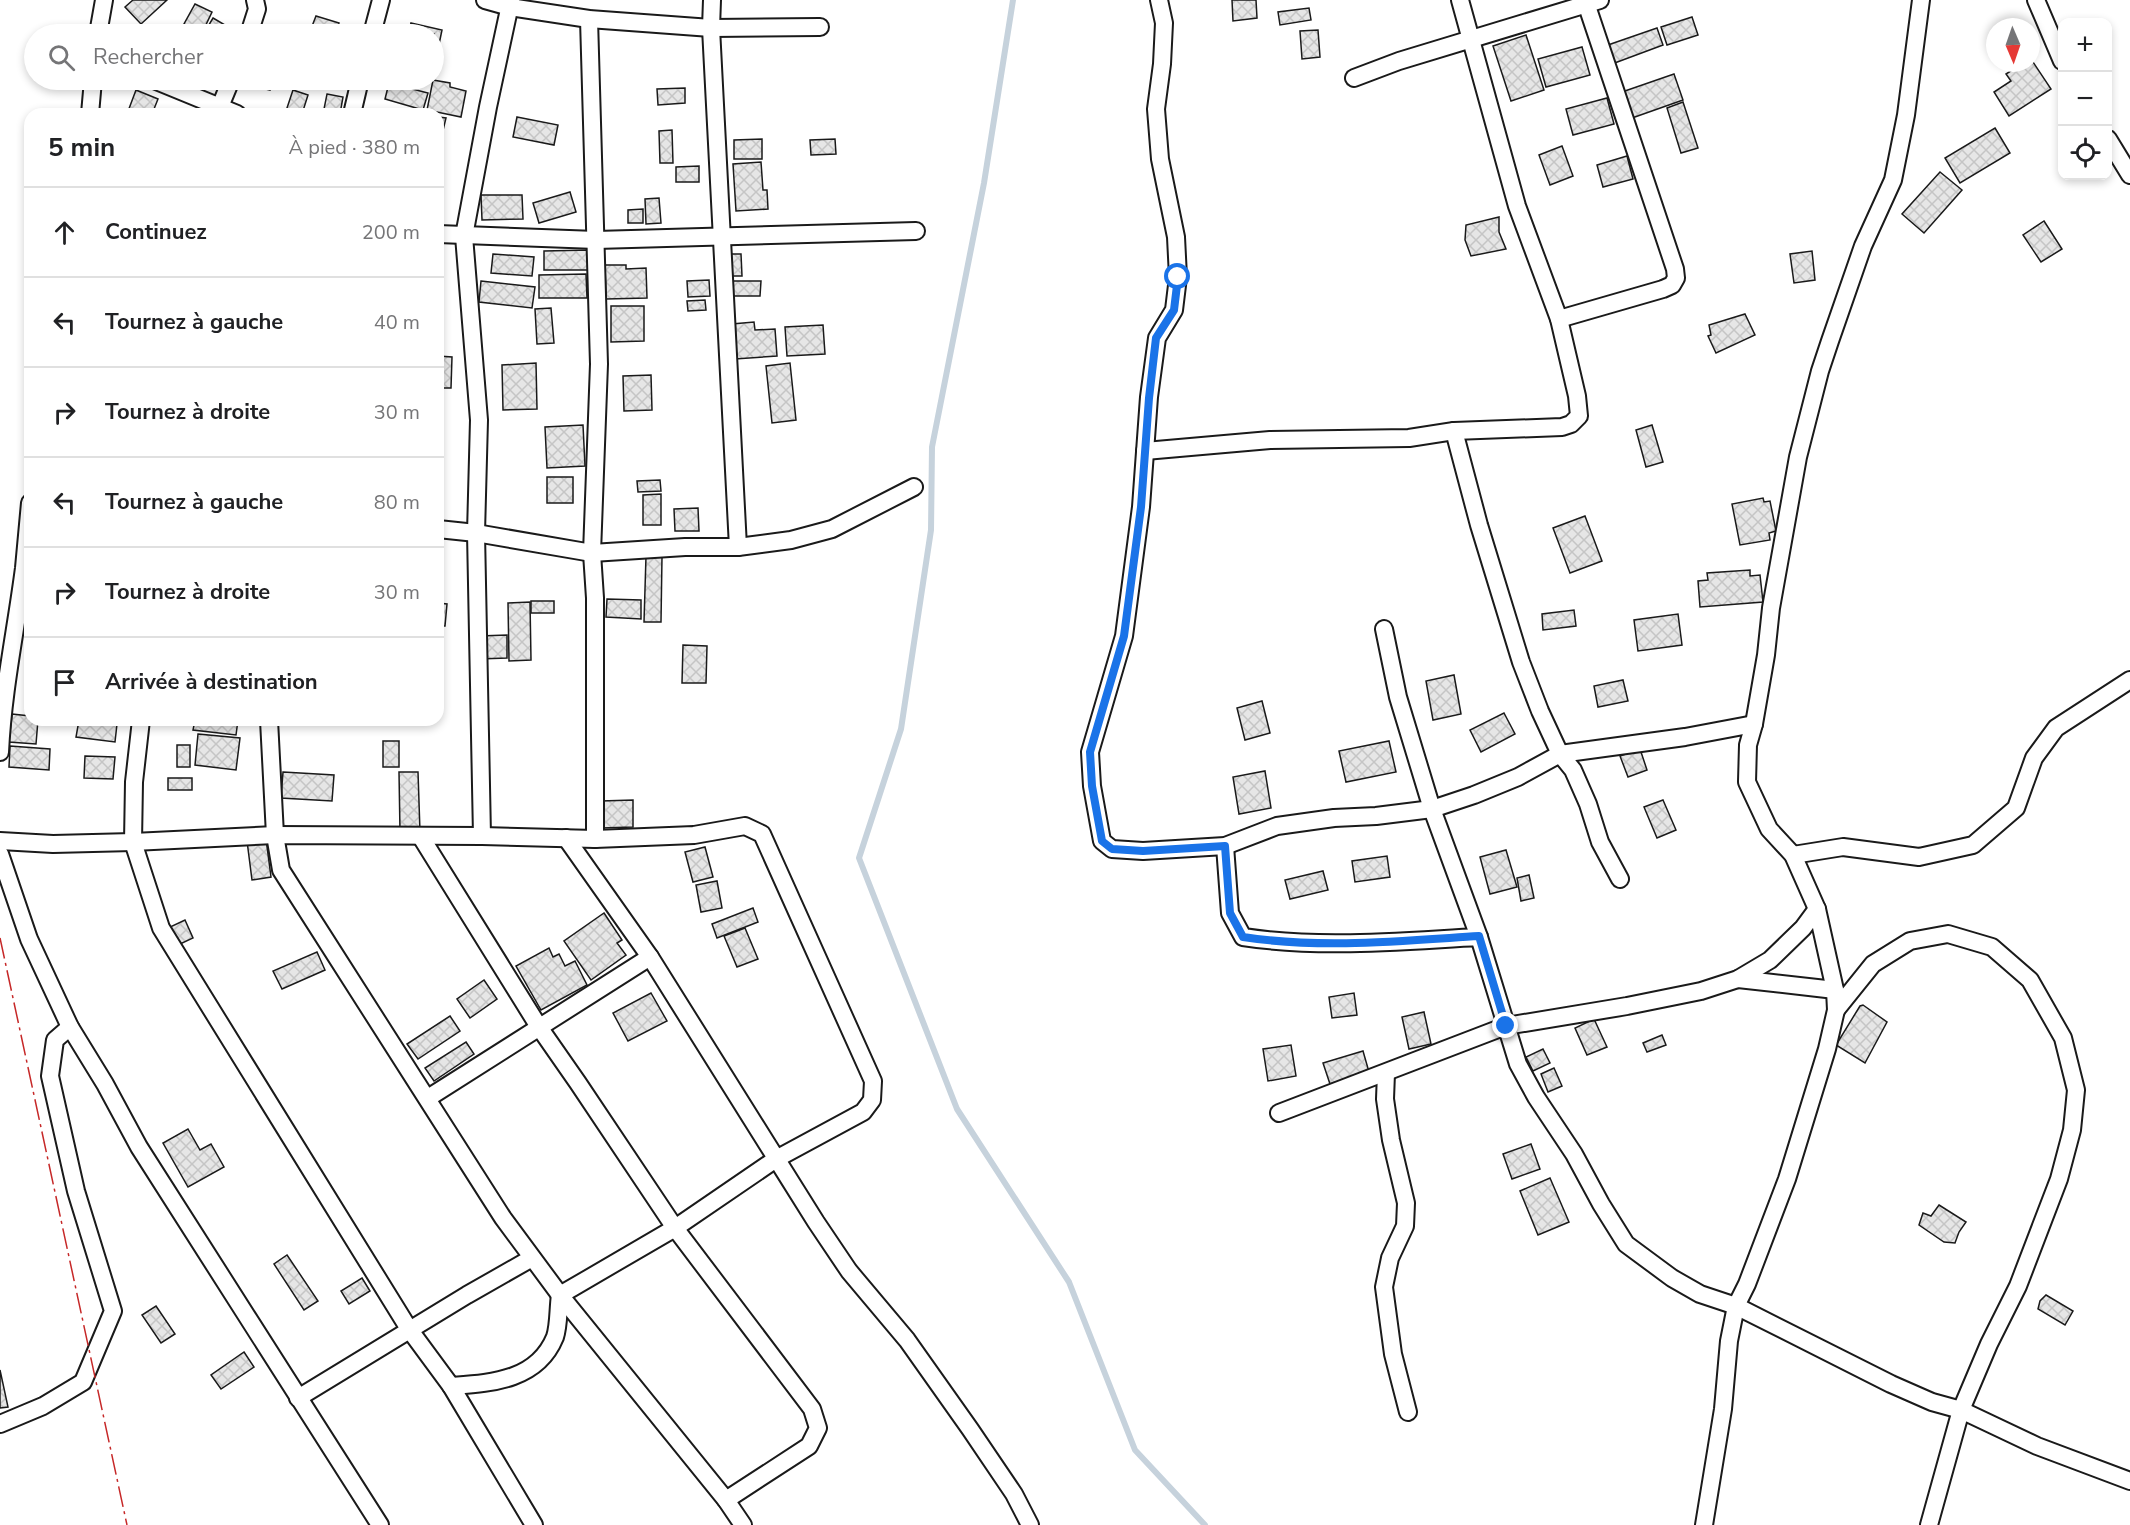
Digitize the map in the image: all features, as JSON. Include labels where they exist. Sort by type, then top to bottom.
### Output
[{"type":"street","points":[[100,24],[104,0]]},
{"type":"street","points":[[252,24],[257,9],[255,0]]},
{"type":"street","points":[[375,24],[381,0]]},
{"type":"street","points":[[485,0],[589,19],[711,28],[820,27]]},
{"type":"street","points":[[712,0],[711,28],[738,547]]},
{"type":"street","points":[[1159,0],[1164,23],[1156,110],[1160,159],[1176,237],[1178,277],[1174,310],[1156,338],[1141,507],[1124,636],[1090,752],[1092,786],[1102,841],[1112,849],[1143,851],[1225,846],[1277,826],[1432,809],[1518,777],[1560,754],[1685,737],[1754,724]]},
{"type":"street","points":[[1145,451],[1270,440],[1409,438],[1454,431],[1562,427],[1571,424],[1579,416],[1577,396],[1559,319],[1516,206],[1460,0]]},
{"type":"street","points":[[1704,1525],[1723,1409],[1736,1306],[1747,1284],[1786,1179],[1827,1049],[1836,1010],[1835,990],[1817,909],[1793,855],[1769,829],[1747,782],[1748,745],[1766,655],[1771,608],[1798,457],[1830,341],[1863,246],[1893,180],[1906,115],[1921,0]]},
{"type":"street","points":[[2036,0],[2058,52]]},
{"type":"street","points":[[1354,78],[1399,61],[1590,2],[1676,278],[1672,285],[1663,289],[1559,319]]},
{"type":"street","points":[[482,836],[476,533],[479,420],[464,236],[488,107],[511,4]]},
{"type":"street","points":[[589,19],[599,364],[592,553],[595,598],[595,839]]},
{"type":"street","points":[[91,108],[92,90]]},
{"type":"street","points":[[175,90],[212,108]]},
{"type":"street","points":[[219,108],[227,90]]},
{"type":"street","points":[[353,108],[358,90]]},
{"type":"street","points":[[2112,146],[2130,175]]},
{"type":"street","points":[[444,234],[596,240],[916,231]]},
{"type":"street","points":[[1454,431],[1479,525],[1521,662],[1540,711],[1560,754],[1573,770],[1588,804],[1600,842],[1620,879]]},
{"type":"street","points":[[444,530],[592,553],[685,547],[738,547],[791,540],[832,529],[914,487]]},
{"type":"street","points":[[0,752],[14,630],[24,569]]},
{"type":"street","points":[[1384,629],[1398,697],[1432,809],[1479,936],[1518,1064],[1626,1244],[1672,1278],[1700,1294],[1736,1306],[1891,1384],[1932,1402],[1961,1410],[2037,1446],[2130,1481]]},
{"type":"street","points":[[1793,855],[1843,848],[1919,857],[1972,845],[2016,808],[2034,758],[2056,728],[2130,680]]},
{"type":"street","points":[[140,726],[134,782],[133,842],[161,928],[410,1329],[451,1386],[534,1525]]},
{"type":"street","points":[[269,726],[275,835],[281,870],[503,1218],[560,1295],[726,1500],[743,1525]]},
{"type":"street","points":[[0,841],[53,844],[275,835],[595,839],[694,835],[745,825],[762,834],[873,1081],[872,1100],[863,1112],[776,1159],[675,1228],[560,1295]]},
{"type":"street","points":[[421,837],[539,1027],[675,1228],[812,1409],[818,1428],[809,1446],[726,1500]]},
{"type":"street","points":[[566,838],[650,957],[849,1271],[906,1340],[970,1429],[1014,1494],[1030,1525]]},
{"type":"street","points":[[1225,846],[1230,913],[1243,937],[1273,942],[1364,943],[1479,936]]},
{"type":"street","points":[[0,854],[29,939],[70,1027],[105,1084],[139,1147],[380,1525]]},
{"type":"street","points":[[1279,1113],[1506,1026],[1627,1006],[1691,993],[1738,979],[1770,960],[1803,928],[1817,909]]},
{"type":"street","points":[[1836,1010],[1873,964],[1910,941],[1948,934],[1992,947],[2030,980],[2062,1038],[2076,1090],[2072,1130],[2059,1179],[2018,1286],[1989,1344],[1961,1410],[1929,1525]]},
{"type":"street","points":[[428,1098],[650,957]]},
{"type":"street","points":[[1738,979],[1835,990]]},
{"type":"street","points":[[0,1424],[43,1406],[83,1382],[113,1311],[76,1191],[50,1076],[55,1040],[70,1027]]},
{"type":"street","points":[[1386,1073],[1385,1100],[1391,1140],[1406,1203],[1405,1226],[1390,1258],[1384,1287],[1393,1354],[1408,1412]]},
{"type":"street","points":[[297,1398],[532,1258]]},
{"type":"street","points":[[451,1386],[483,1384],[513,1378],[528,1370],[542,1358],[555,1336],[560,1295]]},
{"type":"building","points":[[133,0],[167,0],[141,24],[125,7]]},
{"type":"building","points":[[1232,0],[1256,0],[1257,18],[1233,21]]},
{"type":"building","points":[[195,4],[212,12],[206,24],[184,24]]},
{"type":"building","points":[[1309,8],[1311,20],[1280,25],[1278,12]]},
{"type":"building","points":[[316,16],[339,23],[339,24],[313,24]]},
{"type":"building","points":[[1692,17],[1698,35],[1667,45],[1661,27]]},
{"type":"building","points":[[213,18],[223,24],[209,24]]},
{"type":"building","points":[[1657,28],[1663,45],[1612,64],[1605,46]]},
{"type":"building","points":[[1318,30],[1320,57],[1302,59],[1300,31]]},
{"type":"building","points":[[1526,35],[1544,90],[1511,101],[1493,46]]},
{"type":"building","points":[[1582,47],[1590,75],[1546,87],[1538,59]]},
{"type":"building","points":[[2009,72],[2040,72],[2051,89],[2009,116],[1994,92],[2011,81],[2006,74]]},
{"type":"building","points":[[1674,74],[1683,100],[1632,118],[1622,92]]},
{"type":"building","points":[[444,82],[450,83],[450,87],[466,91],[461,117],[444,114],[444,108],[427,108],[431,90],[444,90]]},
{"type":"building","points":[[685,88],[685,103],[658,105],[657,89]]},
{"type":"building","points":[[136,90],[158,99],[154,108],[129,108]]},
{"type":"building","points":[[293,90],[308,95],[304,108],[287,108]]},
{"type":"building","points":[[387,90],[416,90],[428,93],[424,108],[385,99]]},
{"type":"building","points":[[327,94],[343,97],[341,108],[324,108]]},
{"type":"building","points":[[1607,98],[1614,124],[1573,135],[1566,109]]},
{"type":"building","points":[[1683,102],[1698,148],[1681,153],[1667,108]]},
{"type":"building","points":[[517,117],[558,125],[554,145],[513,137]]},
{"type":"building","points":[[1995,128],[2010,153],[1960,183],[1945,158]]},
{"type":"building","points":[[672,130],[673,163],[660,163],[659,131]]},
{"type":"building","points":[[762,139],[762,159],[734,159],[734,140]]},
{"type":"building","points":[[835,139],[836,154],[811,155],[810,140]]},
{"type":"building","points":[[1562,146],[1573,176],[1550,185],[1539,155]]},
{"type":"building","points":[[1627,156],[1633,179],[1603,187],[1597,165]]},
{"type":"building","points":[[761,162],[763,190],[767,190],[768,209],[736,211],[733,164]]},
{"type":"building","points":[[699,166],[699,182],[676,182],[676,167]]},
{"type":"building","points":[[1940,172],[1962,190],[1924,233],[1902,214]]},
{"type":"building","points":[[570,192],[576,212],[539,223],[533,203]]},
{"type":"building","points":[[481,195],[522,195],[523,219],[482,220]]},
{"type":"building","points":[[659,198],[661,223],[646,224],[645,199]]},
{"type":"building","points":[[643,209],[643,223],[628,223],[628,210]]},
{"type":"building","points":[[1499,217],[1499,232],[1506,249],[1471,256],[1465,240],[1466,225]]},
{"type":"building","points":[[2044,221],[2062,249],[2041,262],[2023,235]]},
{"type":"building","points":[[590,250],[590,270],[544,270],[544,251]]},
{"type":"building","points":[[1812,251],[1815,280],[1794,283],[1790,254]]},
{"type":"building","points":[[493,254],[534,257],[532,276],[491,273]]},
{"type":"building","points":[[728,254],[741,254],[742,276],[729,276]]},
{"type":"building","points":[[605,265],[626,265],[626,269],[646,268],[647,298],[606,299]]},
{"type":"building","points":[[586,274],[587,298],[539,298],[539,275]]},
{"type":"building","points":[[709,280],[710,296],[688,297],[687,281]]},
{"type":"building","points":[[481,281],[535,287],[532,308],[479,302]]},
{"type":"building","points":[[730,281],[761,281],[760,296],[730,296]]},
{"type":"building","points":[[705,300],[706,310],[688,311],[687,301]]},
{"type":"building","points":[[611,306],[644,306],[644,341],[611,342]]},
{"type":"building","points":[[551,308],[554,343],[537,344],[535,309]]},
{"type":"building","points":[[1745,314],[1755,335],[1716,353],[1708,336],[1711,335],[1709,325]]},
{"type":"building","points":[[754,322],[755,330],[775,329],[777,356],[735,359],[732,324]]},
{"type":"building","points":[[823,325],[825,354],[787,356],[785,327]]},
{"type":"building","points":[[444,356],[452,357],[451,388],[444,388]]},
{"type":"building","points":[[536,363],[537,409],[503,410],[502,365]]},
{"type":"building","points":[[790,363],[796,420],[772,423],[766,366]]},
{"type":"building","points":[[651,375],[652,410],[624,411],[623,376]]},
{"type":"building","points":[[583,425],[585,466],[547,468],[545,427]]},
{"type":"building","points":[[1652,425],[1663,462],[1646,467],[1636,430]]},
{"type":"building","points":[[547,477],[573,477],[573,503],[547,503]]},
{"type":"building","points":[[660,480],[661,491],[638,492],[637,481]]},
{"type":"building","points":[[661,494],[661,525],[643,525],[643,495]]},
{"type":"building","points":[[1763,498],[1764,502],[1770,501],[1776,531],[1769,533],[1770,540],[1740,545],[1732,504]]},
{"type":"building","points":[[698,508],[699,531],[675,531],[674,509]]},
{"type":"building","points":[[1585,516],[1602,561],[1570,573],[1553,528]]},
{"type":"building","points":[[646,556],[662,557],[661,622],[644,622]]},
{"type":"building","points":[[1750,570],[1750,576],[1760,575],[1763,602],[1700,607],[1698,581],[1708,580],[1707,573]]},
{"type":"building","points":[[607,599],[641,600],[641,619],[606,617]]},
{"type":"building","points":[[531,601],[554,601],[554,613],[531,613]]},
{"type":"building","points":[[530,602],[531,660],[509,661],[508,603]]},
{"type":"building","points":[[444,604],[447,604],[444,626]]},
{"type":"building","points":[[1574,610],[1576,626],[1543,630],[1542,614]]},
{"type":"building","points":[[1678,614],[1682,645],[1638,651],[1634,620]]},
{"type":"building","points":[[507,635],[507,658],[479,659],[479,636]]},
{"type":"building","points":[[683,645],[707,646],[706,683],[682,683]]},
{"type":"building","points":[[1454,675],[1461,714],[1433,720],[1426,681]]},
{"type":"building","points":[[1623,680],[1628,701],[1598,707],[1594,686]]},
{"type":"building","points":[[1262,701],[1270,733],[1245,740],[1237,708]]},
{"type":"building","points":[[1504,713],[1515,734],[1481,752],[1470,730]]},
{"type":"building","points":[[12,714],[24,715],[24,726],[38,726],[36,744],[9,742]]},
{"type":"building","points":[[78,726],[117,726],[115,742],[76,737]]},
{"type":"building","points":[[194,726],[237,726],[236,735],[193,730]]},
{"type":"building","points":[[198,734],[240,738],[236,770],[195,765]]},
{"type":"building","points":[[383,741],[399,741],[399,767],[383,767]]},
{"type":"building","points":[[1389,741],[1396,772],[1346,782],[1339,751]]},
{"type":"building","points":[[177,745],[190,745],[190,767],[177,767]]},
{"type":"building","points":[[10,746],[50,749],[49,770],[9,767]]},
{"type":"building","points":[[1640,749],[1647,770],[1628,777],[1620,756]]},
{"type":"building","points":[[85,756],[115,757],[113,779],[84,778]]},
{"type":"building","points":[[1265,771],[1271,808],[1239,814],[1233,777]]},
{"type":"building","points":[[283,772],[334,775],[332,801],[281,798]]},
{"type":"building","points":[[399,772],[418,772],[420,832],[400,832]]},
{"type":"building","points":[[168,778],[192,778],[192,790],[168,790]]},
{"type":"building","points":[[633,800],[633,827],[601,828],[601,801]]},
{"type":"building","points":[[1663,800],[1676,830],[1657,838],[1644,807]]},
{"type":"building","points":[[266,839],[271,877],[252,880],[247,841]]},
{"type":"building","points":[[705,847],[713,877],[693,882],[685,852]]},
{"type":"building","points":[[1506,850],[1517,887],[1490,894],[1480,857]]},
{"type":"building","points":[[1387,856],[1390,877],[1355,882],[1352,861]]},
{"type":"building","points":[[1323,871],[1328,890],[1290,899],[1285,880]]},
{"type":"building","points":[[1529,875],[1534,898],[1521,901],[1517,878]]},
{"type":"building","points":[[717,881],[722,908],[701,912],[696,885]]},
{"type":"building","points":[[753,908],[758,922],[717,938],[712,924]]},
{"type":"building","points":[[604,913],[622,940],[617,943],[626,955],[591,980],[564,941]]},
{"type":"building","points":[[185,920],[193,938],[178,945],[170,927]]},
{"type":"building","points":[[745,928],[758,959],[737,967],[724,936]]},
{"type":"building","points":[[549,948],[553,957],[559,954],[565,966],[575,961],[587,985],[541,1010],[516,966]]},
{"type":"building","points":[[317,952],[325,970],[282,989],[273,971]]},
{"type":"building","points":[[484,980],[497,999],[470,1018],[457,999]]},
{"type":"building","points":[[651,993],[667,1021],[628,1041],[613,1013]]},
{"type":"building","points":[[1354,993],[1357,1015],[1332,1018],[1329,997]]},
{"type":"building","points":[[1863,1005],[1887,1022],[1865,1063],[1836,1045],[1860,1006]]},
{"type":"building","points":[[1424,1012],[1431,1044],[1409,1049],[1402,1017]]},
{"type":"building","points":[[450,1016],[460,1031],[418,1059],[407,1044]]},
{"type":"building","points":[[1594,1019],[1607,1047],[1587,1055],[1575,1028]]},
{"type":"building","points":[[1662,1035],[1666,1045],[1647,1052],[1643,1043]]},
{"type":"building","points":[[466,1042],[474,1054],[434,1081],[425,1068]]},
{"type":"building","points":[[1291,1045],[1296,1076],[1268,1081],[1263,1049]]},
{"type":"building","points":[[1543,1049],[1550,1063],[1533,1071],[1526,1057]]},
{"type":"building","points":[[1363,1051],[1369,1072],[1330,1084],[1323,1063]]},
{"type":"building","points":[[1554,1068],[1562,1086],[1548,1092],[1541,1074]]},
{"type":"building","points":[[188,1129],[200,1150],[211,1144],[224,1167],[188,1187],[163,1143]]},
{"type":"building","points":[[1531,1144],[1540,1169],[1512,1179],[1503,1154]]},
{"type":"building","points":[[1550,1178],[1569,1222],[1538,1235],[1520,1191]]},
{"type":"building","points":[[1939,1205],[1966,1222],[1955,1243],[1944,1242],[1919,1225],[1923,1213],[1931,1216]]},
{"type":"building","points":[[287,1255],[318,1301],[304,1310],[274,1264]]},
{"type":"building","points":[[362,1278],[370,1291],[349,1304],[341,1291]]},
{"type":"building","points":[[2046,1295],[2073,1311],[2065,1325],[2038,1309],[2040,1301]]},
{"type":"building","points":[[156,1306],[175,1334],[161,1343],[142,1315]]},
{"type":"building","points":[[244,1352],[254,1367],[221,1389],[211,1375]]},
{"type":"building","points":[[0,1370],[8,1407],[0,1408]]},
{"type":"waterway","points":[[1013,0],[984,183],[932,447],[931,530],[901,729],[859,858],[957,1109],[1069,1282],[1135,1450],[1205,1525]]},
{"type":"power","points":[[0,938],[127,1525]]},
{"type":"route","points":[[1178,277],[1174,310],[1156,338],[1141,507],[1124,636],[1090,752],[1092,786],[1102,841],[1112,849],[1143,851],[1225,846],[1230,913],[1243,937],[1273,942],[1364,943],[1479,936],[1506,1026]]}]
